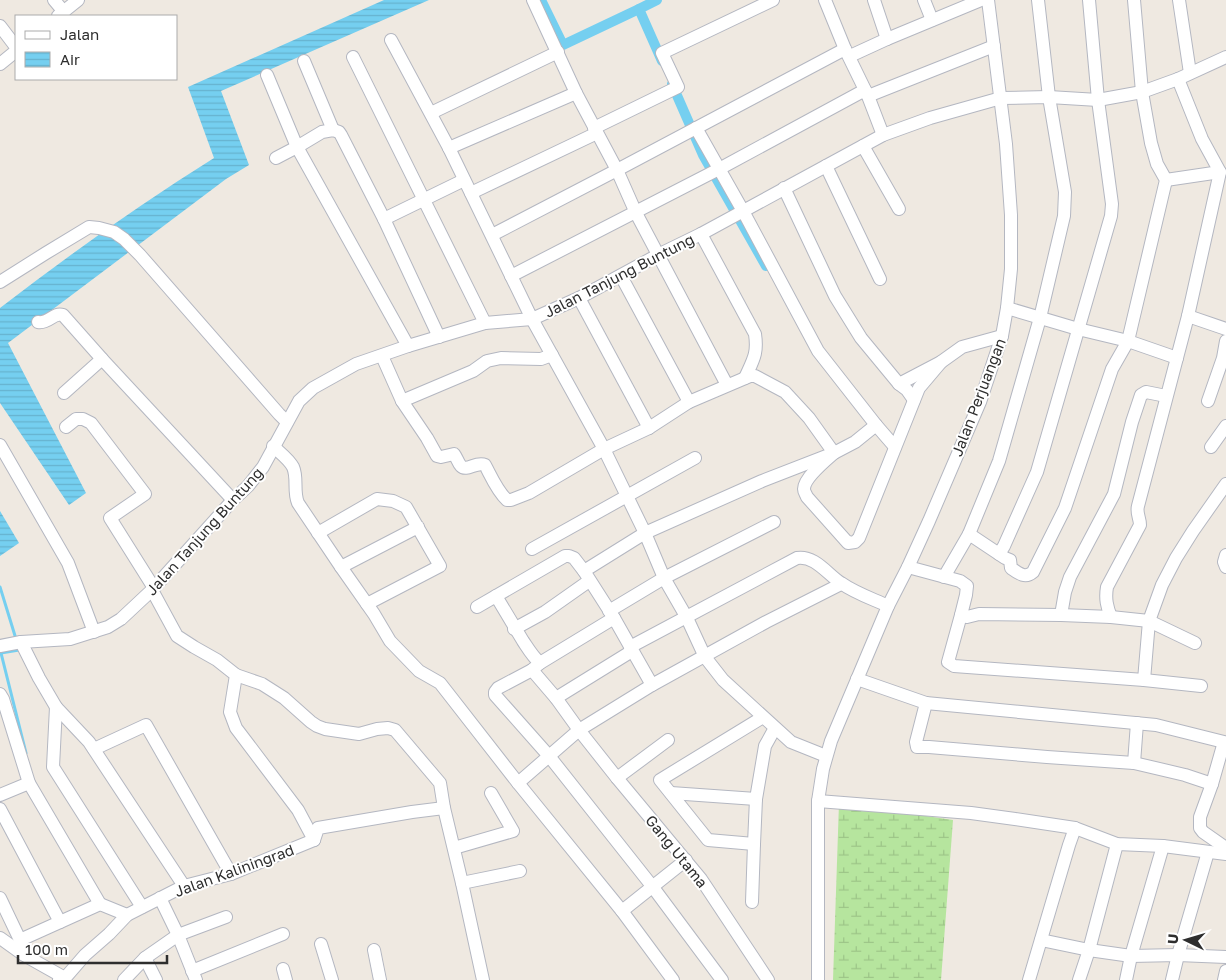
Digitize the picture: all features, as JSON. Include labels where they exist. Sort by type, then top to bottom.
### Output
[{"type":"street","points":[[54,0],[61,14],[78,0]]},
{"type":"street","points":[[533,0],[576,94],[727,385]]},
{"type":"street","points":[[470,193],[678,87],[662,53],[773,0]]},
{"type":"street","points":[[825,0],[867,93],[883,135]]},
{"type":"street","points":[[874,0],[887,39]]},
{"type":"street","points":[[924,0],[932,20]]},
{"type":"street","points":[[492,235],[848,52],[887,39],[981,0]]},
{"type":"street","name":"Jalan Perjuangan","points":[[818,980],[818,801],[826,756],[888,606],[929,521],[980,402],[1002,336],[1007,308],[1011,215],[1006,144],[988,0]]},
{"type":"street","points":[[944,577],[968,534],[999,461],[1040,318],[1064,216],[1066,192],[1049,97],[1038,0]]},
{"type":"street","points":[[999,554],[1037,472],[1111,216],[1112,204],[1098,100],[1089,0]]},
{"type":"street","points":[[968,534],[1010,560],[1011,568],[1022,575],[1030,575],[1033,572],[1064,508],[1112,370],[1128,341],[1166,180],[1157,164],[1151,143],[1142,92],[1134,0]]},
{"type":"street","points":[[1179,0],[1190,73]]},
{"type":"street","points":[[0,26],[15,46]]},
{"type":"street","points":[[391,40],[450,148],[532,319],[604,449],[645,533],[664,578],[687,618],[705,656],[723,680],[791,742],[826,756]]},
{"type":"street","points":[[511,276],[867,93],[994,46]]},
{"type":"street","points":[[0,64],[15,52]]},
{"type":"street","points":[[431,112],[558,52]]},
{"type":"street","points":[[353,57],[485,323]]},
{"type":"street","name":"Jalan Tanjung Buntung","points":[[0,646],[21,642],[70,639],[108,627],[121,619],[153,589],[233,500],[248,486],[263,467],[299,401],[313,388],[356,364],[439,336],[485,323],[532,319],[621,276],[883,135],[930,118],[1001,98],[1049,97],[1098,100],[1142,92],[1178,79],[1226,57]]},
{"type":"street","points":[[304,61],[333,130]]},
{"type":"street","points":[[267,75],[297,147],[408,346]]},
{"type":"street","points":[[1111,617],[1106,605],[1107,587],[1140,525],[1137,510],[1188,316],[1220,172],[1202,139],[1178,79]]},
{"type":"street","points":[[450,148],[576,94]]},
{"type":"street","points":[[276,158],[322,132],[333,130],[339,132],[384,219],[439,336]]},
{"type":"street","points":[[693,130],[738,213],[818,351],[895,447]]},
{"type":"street","points":[[863,146],[899,209]]},
{"type":"street","points":[[826,166],[880,279]]},
{"type":"street","points":[[1166,180],[1220,172]]},
{"type":"street","points":[[384,219],[464,180]]},
{"type":"street","points":[[784,188],[835,296],[862,338],[914,400]]},
{"type":"street","points":[[0,282],[90,228],[114,232],[140,256],[287,422]]},
{"type":"street","points":[[701,234],[755,334],[756,353],[745,378]]},
{"type":"street","points":[[621,276],[689,402]]},
{"type":"street","points":[[578,298],[649,428]]},
{"type":"street","points":[[1007,308],[1078,329],[1128,341],[1177,358]]},
{"type":"street","points":[[38,322],[42,323],[59,314],[63,314],[102,359],[233,500]]},
{"type":"street","points":[[1188,316],[1226,329]]},
{"type":"street","points":[[899,384],[941,362],[962,347],[1002,336]]},
{"type":"street","points":[[1208,401],[1223,358],[1226,342]]},
{"type":"street","points":[[402,401],[472,371],[487,361],[506,357],[541,359],[552,355]]},
{"type":"street","points":[[382,356],[402,401],[436,456],[441,457],[454,454],[464,468],[479,463],[485,465],[503,497],[507,500],[529,492],[604,449],[649,428],[689,402],[750,376],[755,376],[785,392],[809,418],[834,453]]},
{"type":"street","points":[[64,393],[102,359]]},
{"type":"street","points":[[834,453],[813,473],[804,488],[807,497],[848,543],[855,542],[860,538],[919,388],[941,362]]},
{"type":"street","points":[[1061,615],[1070,577],[1114,494],[1132,422],[1141,395],[1146,392],[1166,396]]},
{"type":"street","points":[[66,427],[76,419],[83,419],[91,423],[145,494],[110,518],[153,589],[177,636],[217,660],[236,676],[262,684],[284,698],[317,726],[359,734],[377,729],[392,728],[440,783],[483,980]]},
{"type":"street","points":[[514,629],[545,612],[587,576],[645,533],[834,453],[855,442],[876,425]]},
{"type":"street","points":[[1211,447],[1226,426]]},
{"type":"street","points":[[0,445],[68,563],[94,632]]},
{"type":"street","points":[[273,446],[292,466],[295,476],[296,498],[390,641],[419,671],[440,683],[622,911],[673,980]]},
{"type":"street","points":[[532,549],[695,458]]},
{"type":"street","points":[[1144,680],[1148,621],[1162,585],[1176,558],[1226,484]]},
{"type":"street","points":[[318,533],[378,499],[394,501],[406,507],[440,566],[367,604]]},
{"type":"street","points":[[722,980],[652,886],[549,756],[495,695],[495,692],[498,688],[536,667],[664,578],[774,522]]},
{"type":"street","points":[[341,567],[418,527]]},
{"type":"street","points":[[1226,555],[1224,562],[1226,567]]},
{"type":"street","points":[[477,607],[565,556],[574,558],[611,615],[652,686]]},
{"type":"street","points":[[556,698],[631,649],[797,558],[803,557],[810,560],[841,584],[888,606]]},
{"type":"street","points":[[908,567],[960,581],[967,586],[948,662],[954,666],[1201,686]]},
{"type":"street","points":[[518,783],[579,730],[652,686],[766,622],[841,584]]},
{"type":"street","name":"Gang Utama","points":[[496,596],[514,629],[534,658],[536,667],[556,698],[617,778],[701,879],[768,980]]},
{"type":"street","points":[[961,615],[967,617],[979,614],[1061,615],[1148,621],[1195,643]]},
{"type":"street","points":[[21,642],[56,707],[94,749],[184,886]]},
{"type":"street","points":[[236,676],[230,712],[236,728],[298,810],[314,840]]},
{"type":"street","points":[[857,679],[926,703],[1156,725],[1224,742],[1200,817],[1200,828],[1202,832],[1226,848]]},
{"type":"street","points":[[0,694],[28,783],[100,904],[127,916]]},
{"type":"street","points":[[926,703],[916,742],[917,747],[1134,763],[1185,775],[1212,784]]},
{"type":"street","points":[[56,707],[53,767],[142,907]]},
{"type":"street","points":[[754,844],[708,840],[660,780],[763,717]]},
{"type":"street","points":[[1134,763],[1137,723]]},
{"type":"street","points":[[94,749],[146,726],[231,874]]},
{"type":"street","points":[[752,902],[756,799],[765,746],[775,728]]},
{"type":"street","points":[[617,778],[668,740]]},
{"type":"street","points":[[0,796],[28,783]]},
{"type":"street","points":[[454,848],[513,832],[491,793]]},
{"type":"street","points":[[670,793],[756,799]]},
{"type":"street","points":[[818,801],[971,813],[1075,828],[1116,844],[1163,846],[1226,854]]},
{"type":"street","name":"Jalan Kaliningrad","points":[[64,979],[85,955],[127,916],[184,886],[231,874],[314,840],[318,828],[444,808]]},
{"type":"street","points":[[0,810],[60,922]]},
{"type":"street","points":[[1029,980],[1075,828]]},
{"type":"street","points":[[1079,980],[1116,844]]},
{"type":"street","points":[[1126,980],[1131,956],[1163,846]]},
{"type":"street","points":[[1172,980],[1208,852]]},
{"type":"street","points":[[622,911],[686,860]]},
{"type":"street","points":[[462,883],[520,871]]},
{"type":"street","points":[[0,898],[20,940],[24,956]]},
{"type":"street","points":[[160,898],[178,935],[194,976],[283,934]]},
{"type":"street","points":[[20,940],[100,904]]},
{"type":"street","points":[[124,980],[145,958],[178,935],[226,917]]},
{"type":"street","points":[[0,938],[24,956],[64,979]]},
{"type":"street","points":[[1041,940],[1088,950],[1131,956],[1226,957]]},
{"type":"street","points":[[321,944],[332,980]]},
{"type":"street","points":[[374,950],[380,980]]},
{"type":"street","points":[[145,958],[156,980]]},
{"type":"street","points":[[1224,980],[1226,971]]},
{"type":"green space","points":[[839,803],[953,820],[941,980],[833,980]]},
{"type":"water","points":[[384,0],[429,0],[221,91],[249,165],[226,179],[8,343],[86,493],[69,505],[0,403],[0,308],[105,230],[214,158],[188,87]]},
{"type":"water","points":[[0,511],[19,543],[0,556]]},
{"type":"waterway","points":[[541,0],[563,45],[639,9]]},
{"type":"waterway","points":[[657,0],[639,9],[662,61]]},
{"type":"waterway","points":[[672,84],[703,155],[766,266]]},
{"type":"waterway","points":[[0,587],[16,639]]},
{"type":"waterway","points":[[19,650],[1,653],[26,753]]}]
